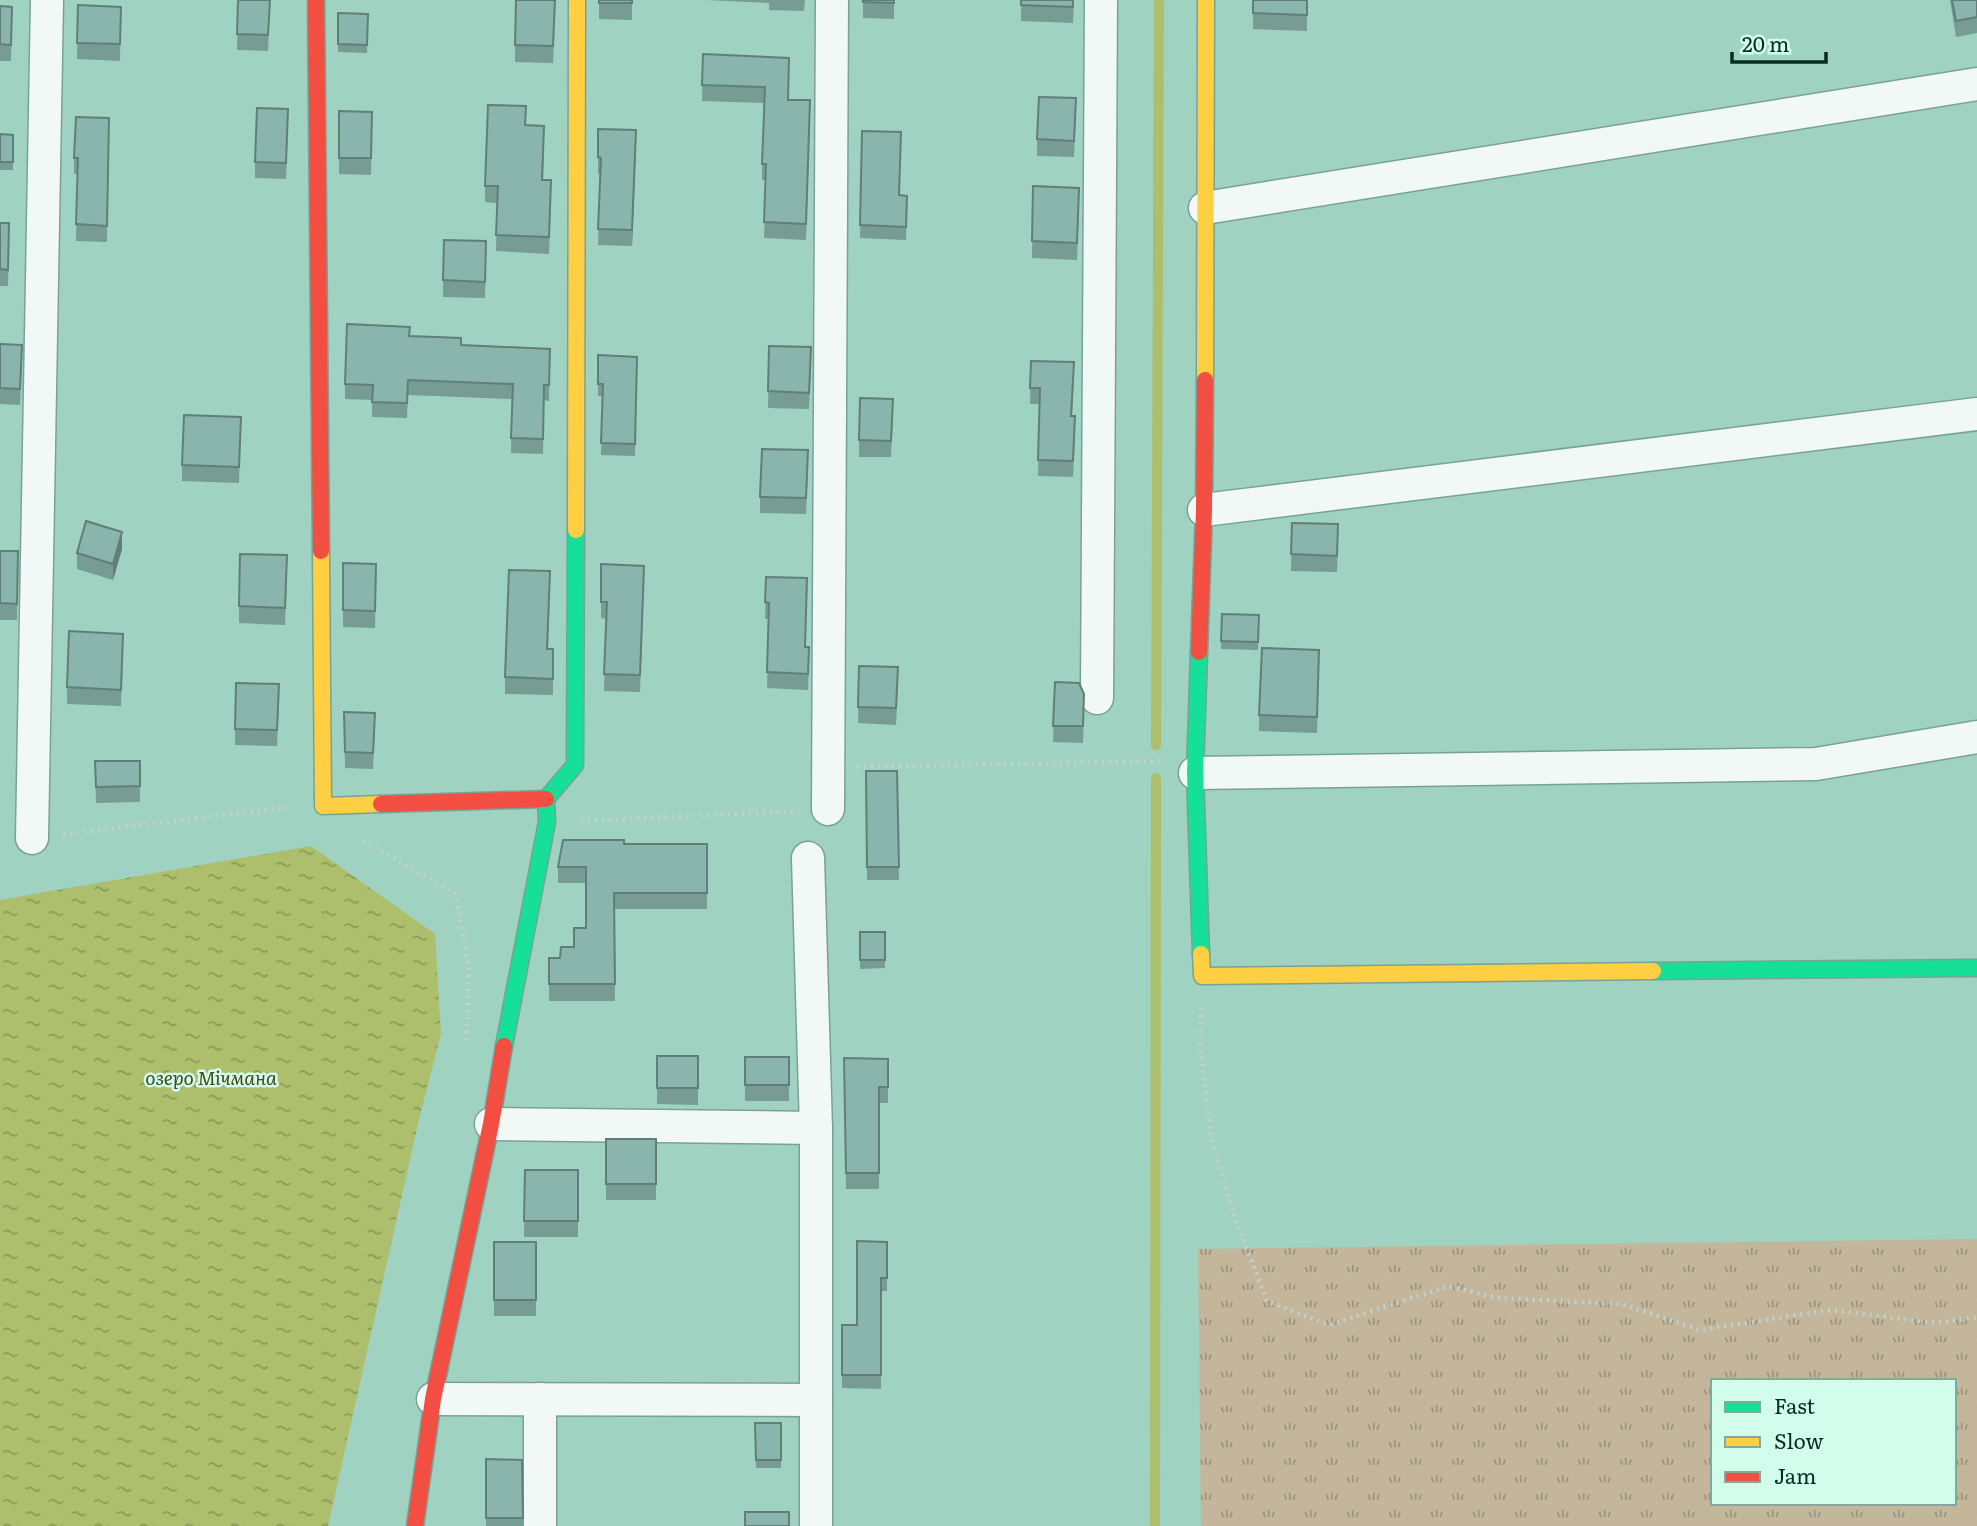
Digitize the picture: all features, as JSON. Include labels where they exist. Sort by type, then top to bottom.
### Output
[{"type":"street","points":[[33,838],[47,0]]},
{"type":"street","points":[[316,0],[323,806],[546,799]]},
{"type":"street","points":[[415,1526],[433,1399],[491,1124],[547,822],[546,799],[575,765],[577,0]]},
{"type":"street","points":[[828,809],[832,0]]},
{"type":"street","points":[[1097,698],[1101,0]]},
{"type":"street","points":[[1206,0],[1204,510],[1195,766],[1202,976],[1977,968]]},
{"type":"street","points":[[1205,208],[1977,84]]},
{"type":"street","points":[[1204,510],[1977,414]]},
{"type":"street","points":[[1195,766],[1816,765],[1977,737]]},
{"type":"street","points":[[808,858],[816,1128],[816,1526]]},
{"type":"street","points":[[491,1124],[816,1128]]},
{"type":"street","points":[[433,1399],[816,1400]]},
{"type":"street","points":[[540,1399],[540,1526]]},
{"type":"path","points":[[829,768],[1195,766]]},
{"type":"path","points":[[33,838],[293,807],[323,806]]},
{"type":"path","points":[[547,822],[828,809]]},
{"type":"path","points":[[353,836],[455,893],[469,968],[466,1050]]},
{"type":"path","points":[[1202,976],[1200,1045],[1212,1137],[1233,1212],[1267,1301],[1328,1325],[1449,1286],[1497,1298],[1621,1304],[1700,1330],[1830,1310],[1936,1323],[1977,1317]]},
{"type":"green space","points":[[1977,1239],[1977,1526],[1201,1526],[1198,1249]]},
{"type":"water","name":"озеро Мічмана","points":[[311,846],[435,934],[441,1034],[419,1119],[328,1526],[0,1526],[0,900]]},
{"type":"building","points":[[238,0],[270,0],[268,35],[237,34]]},
{"type":"building","points":[[516,0],[555,0],[553,46],[515,45]]},
{"type":"building","points":[[599,0],[632,0],[632,3],[599,3]]},
{"type":"building","points":[[894,0],[894,3],[863,2]]},
{"type":"building","points":[[1021,0],[1073,0],[1073,7],[1021,5]]},
{"type":"building","points":[[1253,0],[1307,0],[1307,15],[1253,13]]},
{"type":"building","points":[[1952,0],[1977,0],[1977,17],[1956,21]]},
{"type":"building","points":[[78,5],[121,7],[120,44],[77,43]]},
{"type":"building","points":[[0,6],[12,7],[11,45],[0,44]]},
{"type":"building","points":[[338,13],[368,14],[367,45],[338,44]]},
{"type":"building","points":[[703,54],[789,58],[788,100],[810,100],[806,224],[764,222],[766,164],[762,164],[765,87],[702,85]]},
{"type":"building","points":[[1039,97],[1076,98],[1074,141],[1037,139]]},
{"type":"building","points":[[488,105],[526,106],[525,125],[544,126],[542,180],[551,180],[549,237],[496,235],[498,186],[485,186]]},
{"type":"building","points":[[257,108],[288,109],[286,163],[255,162]]},
{"type":"building","points":[[339,111],[372,112],[371,158],[339,158]]},
{"type":"building","points":[[76,117],[109,118],[107,226],[76,224]]},
{"type":"building","points":[[598,129],[636,130],[632,230],[598,229],[601,158],[598,157]]},
{"type":"building","points":[[862,131],[901,132],[899,195],[907,196],[906,227],[860,225]]},
{"type":"building","points":[[0,134],[13,135],[13,162],[0,162]]},
{"type":"building","points":[[1033,186],[1079,188],[1077,243],[1032,241]]},
{"type":"building","points":[[0,223],[9,223],[8,270],[0,269]]},
{"type":"building","points":[[444,240],[486,241],[485,282],[443,280]]},
{"type":"building","points":[[347,324],[410,327],[409,336],[461,338],[461,345],[550,349],[549,385],[544,385],[543,439],[511,438],[513,384],[408,380],[407,403],[372,402],[373,385],[345,384]]},
{"type":"building","points":[[0,344],[22,345],[20,389],[0,388]]},
{"type":"building","points":[[769,346],[811,347],[809,393],[768,391]]},
{"type":"building","points":[[598,355],[637,357],[635,444],[601,443],[603,384],[598,384]]},
{"type":"building","points":[[1031,361],[1074,362],[1071,416],[1075,416],[1073,461],[1038,460],[1040,388],[1030,388]]},
{"type":"building","points":[[860,398],[893,399],[891,441],[859,440]]},
{"type":"building","points":[[184,415],[241,417],[239,467],[182,465]]},
{"type":"building","points":[[762,449],[808,450],[806,498],[760,497]]},
{"type":"building","points":[[86,521],[122,532],[113,564],[77,553]]},
{"type":"building","points":[[1292,523],[1338,524],[1337,556],[1291,554]]},
{"type":"building","points":[[0,551],[18,551],[17,604],[0,603]]},
{"type":"building","points":[[240,554],[287,555],[285,608],[239,606]]},
{"type":"building","points":[[343,563],[376,564],[375,611],[343,610]]},
{"type":"building","points":[[601,564],[644,566],[640,675],[604,674],[607,602],[601,602]]},
{"type":"building","points":[[509,570],[550,571],[547,649],[553,649],[553,679],[505,677]]},
{"type":"building","points":[[766,577],[807,578],[805,647],[809,647],[808,674],[767,672],[769,603],[765,602]]},
{"type":"building","points":[[1222,614],[1259,615],[1258,642],[1221,641]]},
{"type":"building","points":[[69,631],[123,634],[121,690],[67,687]]},
{"type":"building","points":[[1262,648],[1319,650],[1317,717],[1259,715]]},
{"type":"building","points":[[859,666],[898,667],[896,708],[858,707]]},
{"type":"building","points":[[1055,682],[1079,683],[1084,694],[1083,726],[1053,726]]},
{"type":"building","points":[[236,683],[279,684],[277,730],[235,729]]},
{"type":"building","points":[[344,712],[375,713],[373,753],[345,752]]},
{"type":"building","points":[[95,761],[140,761],[140,786],[96,787]]},
{"type":"building","points":[[866,771],[897,771],[899,867],[867,867]]},
{"type":"building","points":[[563,840],[624,840],[624,844],[707,844],[707,893],[614,893],[615,984],[549,984],[549,958],[560,958],[561,947],[574,947],[574,928],[586,928],[586,867],[558,867]]},
{"type":"building","points":[[860,932],[885,932],[885,960],[860,960]]},
{"type":"building","points":[[657,1056],[698,1056],[698,1088],[657,1088]]},
{"type":"building","points":[[745,1057],[789,1057],[789,1085],[745,1085]]},
{"type":"building","points":[[844,1058],[888,1059],[888,1087],[879,1087],[879,1173],[846,1173]]},
{"type":"building","points":[[606,1139],[656,1139],[656,1184],[606,1184]]},
{"type":"building","points":[[525,1170],[578,1170],[578,1221],[524,1221]]},
{"type":"building","points":[[857,1241],[887,1242],[887,1278],[881,1278],[881,1375],[842,1375],[842,1325],[857,1325]]},
{"type":"building","points":[[494,1242],[536,1242],[536,1300],[494,1300]]},
{"type":"building","points":[[755,1423],[781,1423],[781,1460],[756,1460]]},
{"type":"building","points":[[486,1459],[522,1460],[523,1518],[486,1518]]},
{"type":"building","points":[[745,1512],[789,1512],[789,1526],[745,1526]]},
{"type":"waterway","points":[[1156,745],[1159,0]]},
{"type":"waterway","points":[[1155,1526],[1156,778]]},
{"type":"traffic: fast","points":[[504,1046],[547,822],[546,799],[575,765],[576,530]]},
{"type":"traffic: fast","points":[[1199,652],[1195,773],[1201,954]]},
{"type":"traffic: fast","points":[[1653,971],[1977,968]]},
{"type":"traffic: slow","points":[[576,530],[577,0]]},
{"type":"traffic: slow","points":[[1205,380],[1206,0]]},
{"type":"traffic: slow","points":[[321,551],[323,806],[381,804]]},
{"type":"traffic: slow","points":[[1201,954],[1202,976],[1653,971]]},
{"type":"traffic: jam","points":[[316,0],[321,551]]},
{"type":"traffic: jam","points":[[1199,652],[1205,380]]},
{"type":"traffic: jam","points":[[381,804],[546,799]]},
{"type":"traffic: jam","points":[[415,1526],[433,1399],[491,1124],[504,1046]]}]
